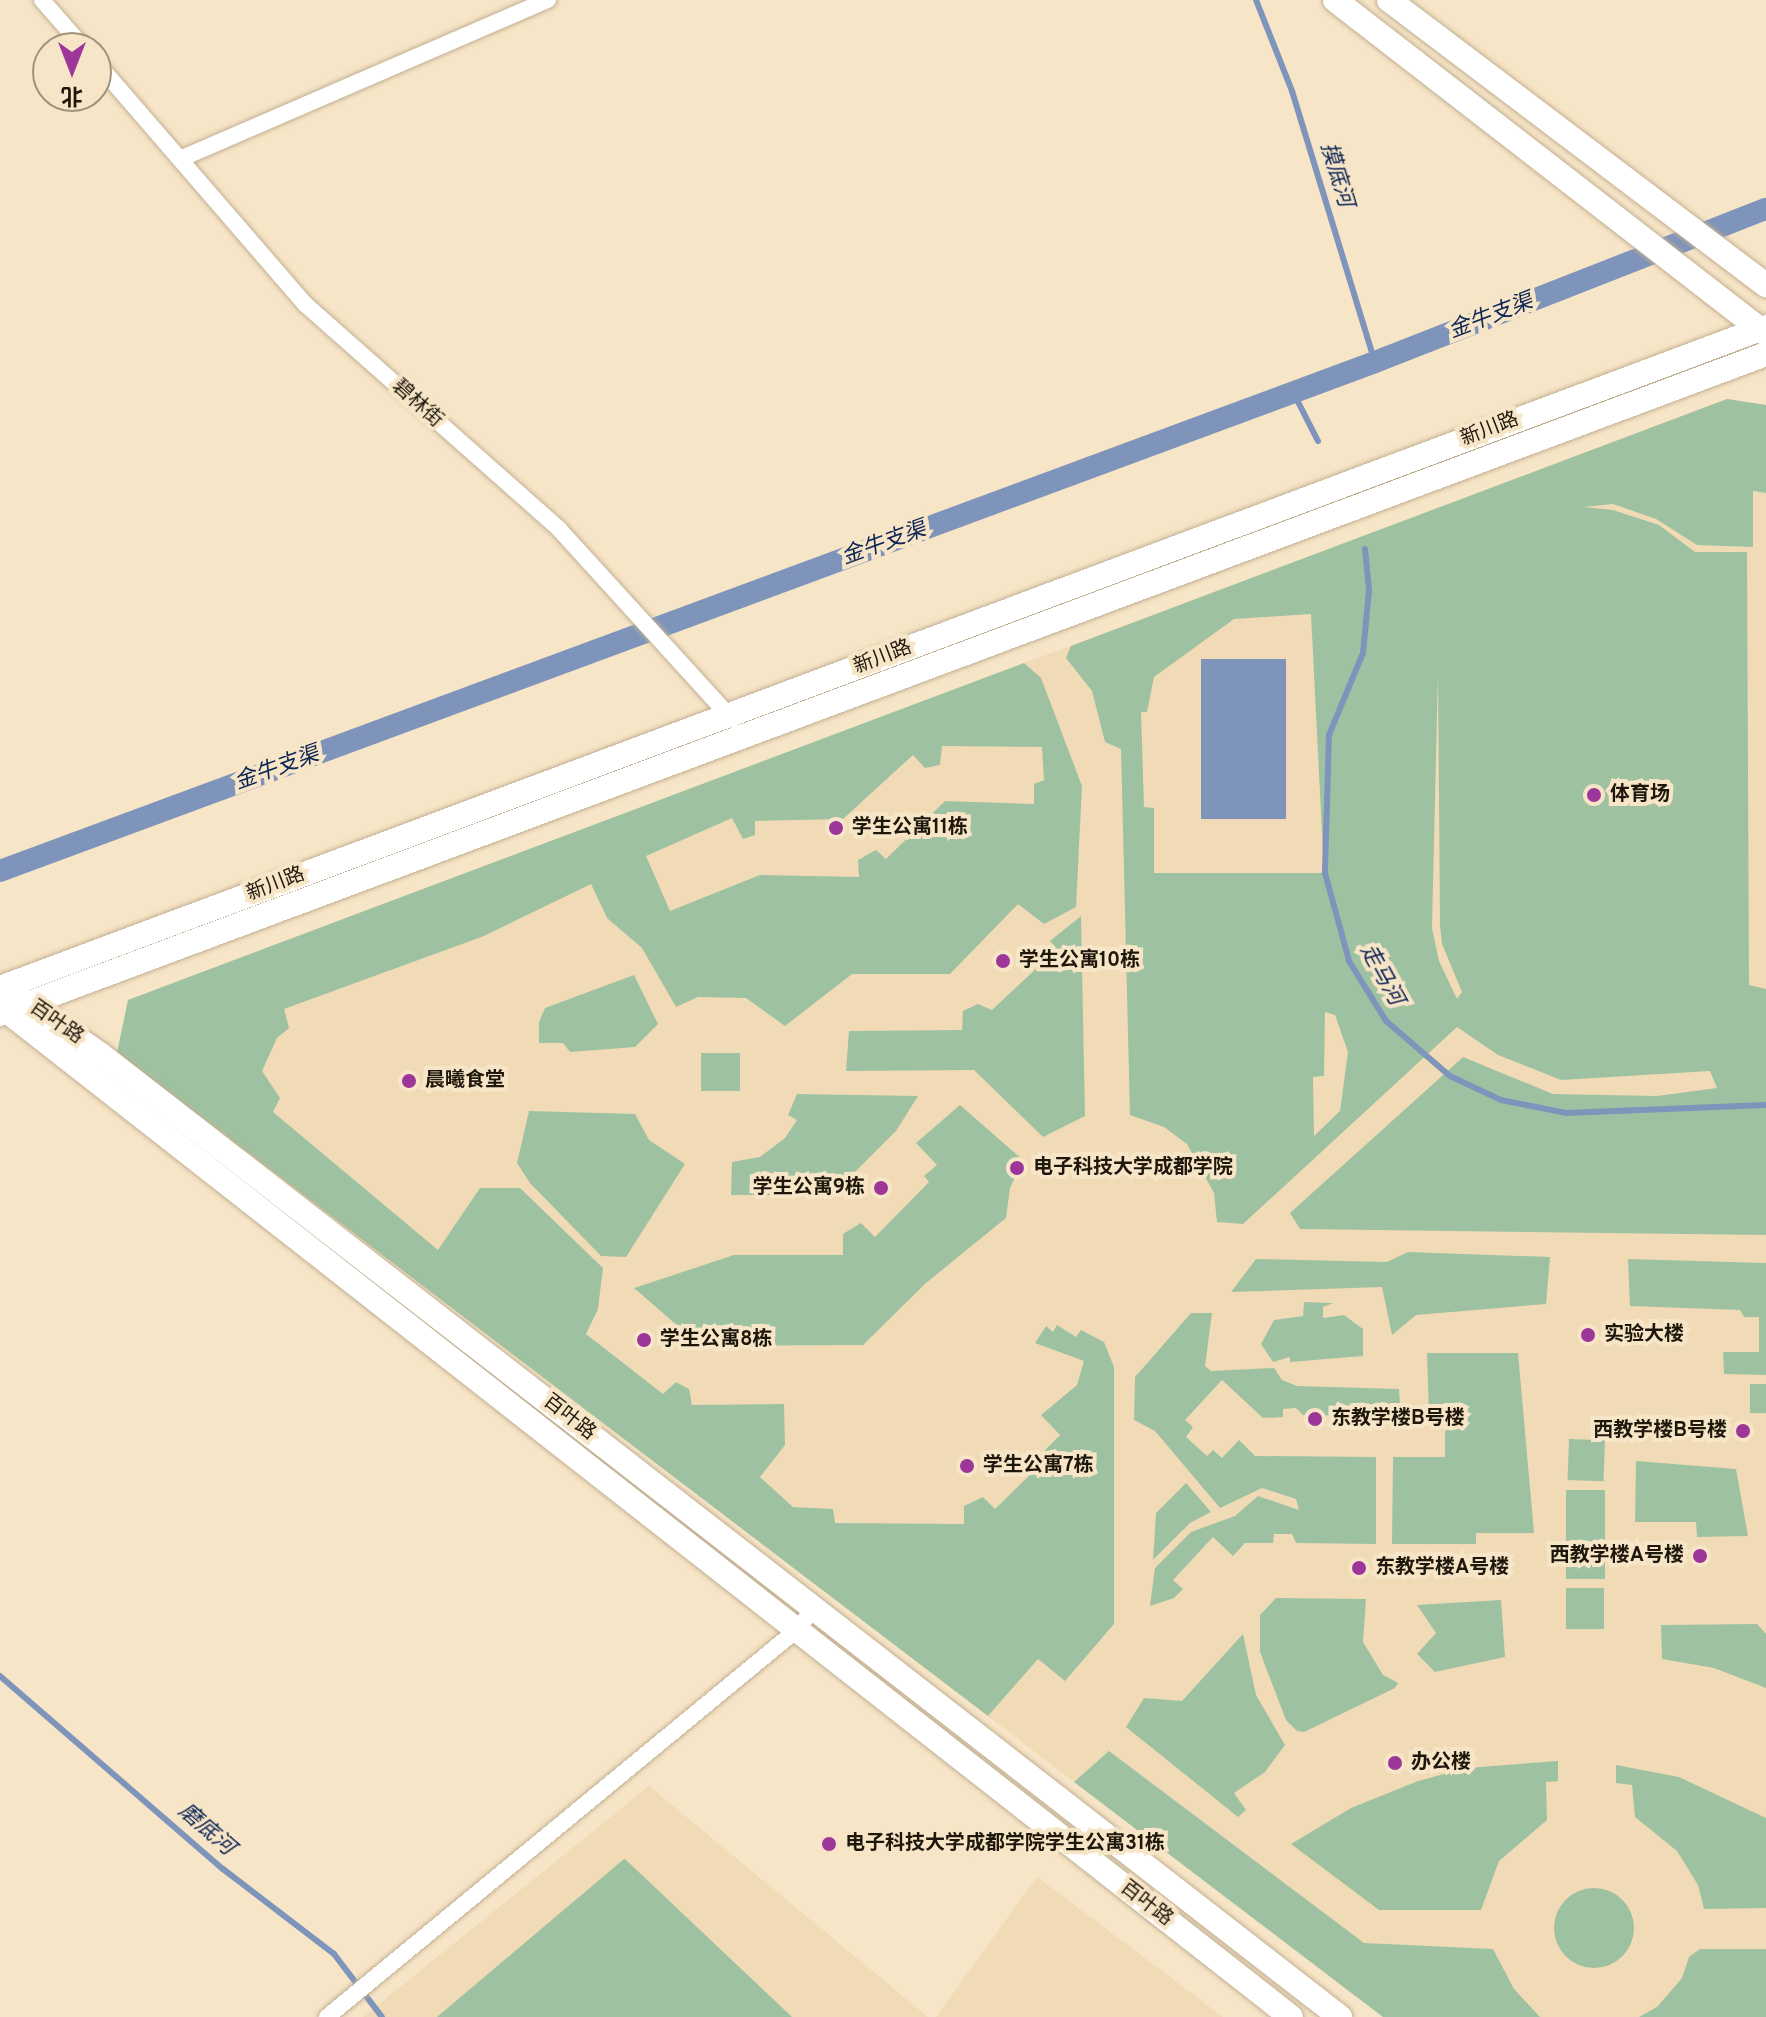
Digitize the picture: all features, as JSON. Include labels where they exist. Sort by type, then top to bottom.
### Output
[{"type":"main road","points":[[1335,0],[1764,331]]},
{"type":"main road","points":[[1389,0],[1766,285]]},
{"type":"main road","name":"新川路","points":[[6,998],[728,716],[1764,331]]},
{"type":"main road","name":"新川路","points":[[6,998],[750,734],[1766,354]]},
{"type":"main road","name":"百叶路","points":[[6,998],[806,1618],[1340,2017]]},
{"type":"main road","name":"百叶路","points":[[806,1618],[1291,2017]]},
{"type":"street","points":[[42,0],[70,32]]},
{"type":"street","points":[[180,159],[548,0]]},
{"type":"street","name":"碧林街","points":[[112,80],[305,304],[559,529],[728,716],[750,734]]},
{"type":"street","points":[[327,2017],[806,1618]]},
{"type":"shaded area","name":"电子科技大学成都学院","points":[[1727,399],[1766,405],[1766,2017],[1383,2017],[117,1053],[128,1000]]},
{"type":"shaded area","points":[[649,1786],[928,2017],[363,2017]]},
{"type":"shaded area","points":[[1037,1877],[1223,2017],[936,2017]]},
{"type":"green space","points":[[1727,399],[1766,405],[1766,493],[1753,491],[1753,547],[1697,545],[1656,519],[1613,504],[1584,507],[1613,510],[1659,525],[1695,552],[1747,552],[1749,985],[1766,989],[1766,1235],[1300,1229],[1290,1213],[1463,1057],[1553,1094],[1657,1096],[1717,1088],[1710,1071],[1561,1080],[1498,1055],[1457,1027],[1243,1224],[1217,1222],[1214,1193],[1187,1144],[1164,1127],[1130,1115],[1121,749],[1105,742],[1092,691],[1066,658],[1071,646]],"holes":[[[1311,614],[1324,873],[1154,873],[1154,808],[1144,807],[1141,712],[1147,712],[1154,677],[1234,619]],[[1438,673],[1440,926],[1442,944],[1462,992],[1457,999],[1439,961],[1432,928]],[[1325,1012],[1335,1015],[1348,1052],[1340,1111],[1314,1136],[1313,1077],[1324,1076]]]},
{"type":"green space","points":[[1024,663],[1041,678],[1082,786],[1076,907],[1044,924],[1018,904],[950,974],[852,974],[785,1026],[746,998],[698,997],[676,1007],[642,948],[607,918],[591,884],[484,936],[284,1009],[289,1028],[277,1038],[262,1071],[280,1098],[273,1112],[438,1250],[480,1188],[520,1188],[603,1268],[598,1309],[586,1334],[663,1394],[676,1382],[689,1389],[692,1405],[784,1404],[785,1445],[760,1477],[793,1507],[833,1509],[835,1523],[964,1524],[964,1506],[983,1497],[995,1509],[1050,1455],[1045,1450],[1060,1435],[1041,1415],[1077,1385],[1084,1361],[1035,1343],[1046,1326],[1053,1332],[1057,1325],[1076,1337],[1081,1330],[1104,1342],[1114,1367],[1114,1624],[1065,1681],[1038,1659],[988,1716],[117,1053],[128,1000]],"holes":[[[942,746],[1042,747],[1044,780],[1034,784],[1034,804],[945,801],[886,859],[876,850],[858,860],[859,877],[760,875],[670,911],[646,856],[732,818],[743,839],[755,835],[755,821],[843,819],[913,755],[925,768],[940,765]]]},
{"type":"green space","points":[[1081,916],[1085,1116],[1043,1137],[974,1070],[846,1071],[849,1031],[962,1030],[963,1011],[978,1004],[992,1010],[1057,949],[1050,941]]},
{"type":"green space","points":[[634,975],[658,1024],[635,1047],[570,1052],[563,1043],[539,1043],[539,1022],[545,1008]]},
{"type":"green space","points":[[701,1053],[740,1053],[740,1091],[701,1091]]},
{"type":"green space","points":[[797,1094],[918,1096],[896,1131],[832,1195],[731,1195],[732,1162],[760,1157],[785,1138],[797,1120],[788,1115]]},
{"type":"green space","points":[[960,1105],[1023,1160],[1010,1188],[1006,1218],[926,1283],[863,1345],[701,1346],[634,1288],[734,1255],[843,1255],[843,1234],[861,1223],[875,1237],[929,1182],[924,1176],[937,1165],[916,1143]]},
{"type":"green space","points":[[529,1111],[635,1114],[649,1140],[685,1164],[626,1257],[601,1256],[530,1183],[517,1163]]},
{"type":"green space","points":[[1408,1252],[1550,1257],[1546,1304],[1416,1315],[1392,1335],[1382,1287],[1231,1292],[1256,1259],[1387,1262]]},
{"type":"green space","points":[[1628,1259],[1766,1263],[1766,1375],[1724,1374],[1723,1352],[1759,1352],[1759,1317],[1744,1317],[1740,1310],[1630,1306]]},
{"type":"green space","points":[[1304,1302],[1333,1303],[1323,1307],[1323,1318],[1344,1315],[1363,1329],[1363,1356],[1290,1362],[1290,1357],[1273,1362],[1261,1344],[1274,1320],[1303,1316]]},
{"type":"green space","points":[[1191,1313],[1212,1313],[1205,1366],[1211,1371],[1274,1368],[1282,1380],[1297,1386],[1399,1389],[1401,1417],[1303,1415],[1296,1408],[1283,1409],[1283,1417],[1263,1418],[1222,1380],[1185,1420],[1193,1427],[1186,1437],[1207,1456],[1213,1450],[1222,1458],[1239,1440],[1255,1456],[1376,1457],[1376,1544],[1296,1543],[1292,1534],[1274,1534],[1273,1543],[1245,1543],[1233,1556],[1213,1537],[1173,1580],[1183,1589],[1174,1598],[1150,1606],[1155,1568],[1191,1532],[1235,1516],[1258,1496],[1299,1510],[1296,1499],[1262,1488],[1220,1508],[1155,1431],[1134,1420],[1135,1377]]},
{"type":"green space","points":[[1427,1353],[1518,1353],[1534,1533],[1476,1533],[1476,1544],[1392,1544],[1393,1457],[1445,1457],[1445,1418],[1429,1417]]},
{"type":"green space","points":[[1750,1384],[1766,1384],[1766,1413],[1750,1413]]},
{"type":"green space","points":[[1569,1439],[1605,1440],[1604,1481],[1568,1480]]},
{"type":"green space","points":[[1636,1461],[1736,1469],[1748,1536],[1697,1537],[1696,1522],[1635,1522]]},
{"type":"green space","points":[[1186,1483],[1211,1512],[1190,1523],[1153,1560],[1156,1513]]},
{"type":"green space","points":[[1566,1490],[1605,1490],[1605,1579],[1566,1579]]},
{"type":"green space","points":[[1566,1588],[1604,1588],[1604,1629],[1566,1629]]},
{"type":"green space","points":[[1276,1598],[1366,1599],[1363,1642],[1383,1675],[1398,1683],[1395,1688],[1304,1732],[1297,1731],[1286,1720],[1260,1652],[1260,1615]]},
{"type":"green space","points":[[1501,1600],[1505,1657],[1435,1672],[1417,1654],[1436,1633],[1417,1605]]},
{"type":"green space","points":[[1757,1624],[1766,1634],[1766,1688],[1714,1668],[1662,1659],[1661,1625]]},
{"type":"green space","points":[[1243,1634],[1256,1695],[1285,1745],[1265,1772],[1234,1793],[1246,1810],[1238,1817],[1126,1727],[1144,1698],[1182,1701]]},
{"type":"green space","points":[[1109,1751],[1364,1943],[1493,1949],[1514,1989],[1540,2017],[1383,2017],[1074,1782]]},
{"type":"green space","points":[[1558,1761],[1558,1781],[1546,1782],[1547,1820],[1499,1861],[1481,1910],[1379,1910],[1291,1844],[1351,1808],[1418,1781],[1466,1768]]},
{"type":"green space","points":[[1616,1765],[1679,1777],[1766,1818],[1766,1908],[1704,1909],[1698,1885],[1677,1851],[1635,1817],[1632,1785],[1616,1783]]},
{"type":"green space","points":[[624,1859],[792,2017],[437,2017]]},
{"type":"green space","points":[[1594,1888],[1609,1891],[1622,1900],[1631,1913],[1634,1928],[1631,1943],[1622,1956],[1609,1965],[1594,1968],[1579,1965],[1566,1956],[1557,1943],[1554,1928],[1557,1913],[1566,1900],[1579,1891]]},
{"type":"green space","points":[[1700,1949],[1766,1949],[1766,2017],[1639,2017],[1657,2007],[1682,1978],[1689,1957]]},
{"type":"water","points":[[1201,659],[1286,659],[1286,819],[1201,819]]},
{"type":"waterway","name":"摸底河","points":[[1256,0],[1292,91],[1375,362]]},
{"type":"waterway","name":"金牛支渠","points":[[0,871],[1375,362],[1766,209]]},
{"type":"waterway","name":"走马河","points":[[1293,392],[1318,441]]},
{"type":"waterway","name":"走马河","points":[[1365,549],[1369,590],[1363,653],[1329,735],[1325,873],[1349,961],[1386,1021],[1450,1076],[1501,1100],[1566,1113],[1766,1105]]},
{"type":"waterway","name":"磨底河","points":[[0,1676],[223,1869],[334,1954],[382,2017]]},
{"type":"place","name":"体育场","points":[[1594,795]]},
{"type":"place","name":"学生公寓11栋","points":[[836,828]]},
{"type":"place","name":"学生公寓10栋","points":[[1003,961]]},
{"type":"place","name":"晨曦食堂","points":[[409,1081]]},
{"type":"place","name":"电子科技大学成都学院","points":[[1017,1168]]},
{"type":"place","name":"学生公寓9栋","points":[[881,1188]]},
{"type":"place","name":"实验大楼","points":[[1588,1335]]},
{"type":"place","name":"学生公寓8栋","points":[[644,1340]]},
{"type":"place","name":"东教学楼B号楼","points":[[1315,1419]]},
{"type":"place","name":"西教学楼B号楼","points":[[1743,1431]]},
{"type":"place","name":"学生公寓7栋","points":[[967,1466]]},
{"type":"place","name":"西教学楼A号楼","points":[[1700,1556]]},
{"type":"place","name":"东教学楼A号楼","points":[[1359,1568]]},
{"type":"place","name":"办公楼","points":[[1395,1763]]},
{"type":"place","name":"电子科技大学成都学院学生公寓31栋","points":[[829,1844]]}]
